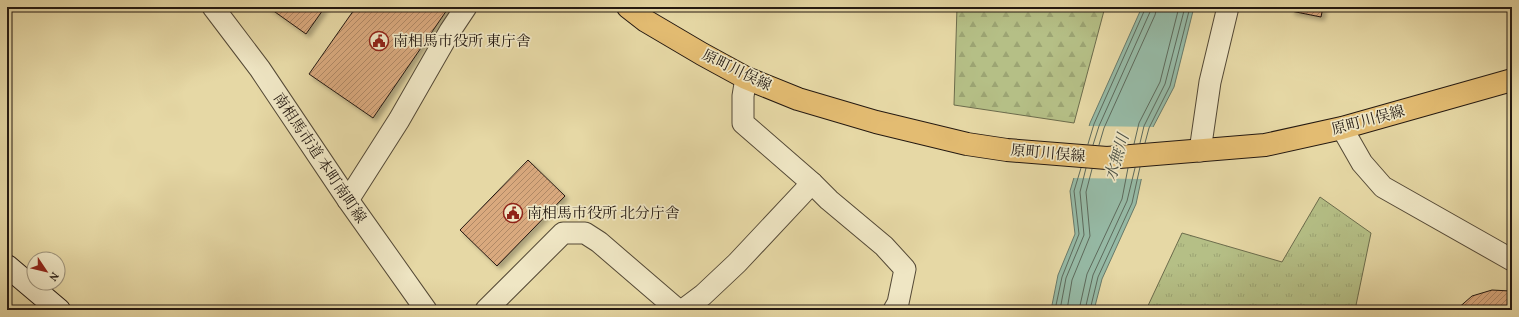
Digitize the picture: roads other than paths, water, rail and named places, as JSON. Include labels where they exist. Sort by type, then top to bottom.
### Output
[{"type":"main road","name":"原町川俣線","points":[[628,7],[646,21],[702,54],[746,78],[798,100],[876,122],[967,144],[1007,150],[1107,158],[1265,145],[1342,128],[1512,80]]},
{"type":"main road","points":[[7,266],[59,310]]},
{"type":"street","name":"南相馬市道 本町南町線","points":[[213,7],[260,69],[348,200],[426,310]]},
{"type":"street","points":[[348,200],[399,120],[450,31],[466,7]]},
{"type":"street","points":[[1192,152],[1228,7]]},
{"type":"street","points":[[746,78],[743,96],[743,123],[812,183],[829,200],[884,246],[905,269],[898,303],[894,310]]},
{"type":"street","points":[[1342,128],[1362,163],[1383,187],[1512,260]]},
{"type":"street","points":[[683,310],[703,295],[737,263],[812,183]]},
{"type":"street","points":[[486,310],[563,233],[585,233],[599,242],[678,310]]},
{"type":"water","name":"水無川","points":[[1142,7],[1194,7],[1174,87],[1152,129],[1136,204],[1102,279],[1094,310],[1051,310],[1058,275],[1075,234],[1070,191],[1090,123]]},
{"type":"place","name":"南相馬市役所 東庁舎","points":[[379,41]]},
{"type":"place","name":"南相馬市役所 北分庁舎","points":[[513,213]]}]
